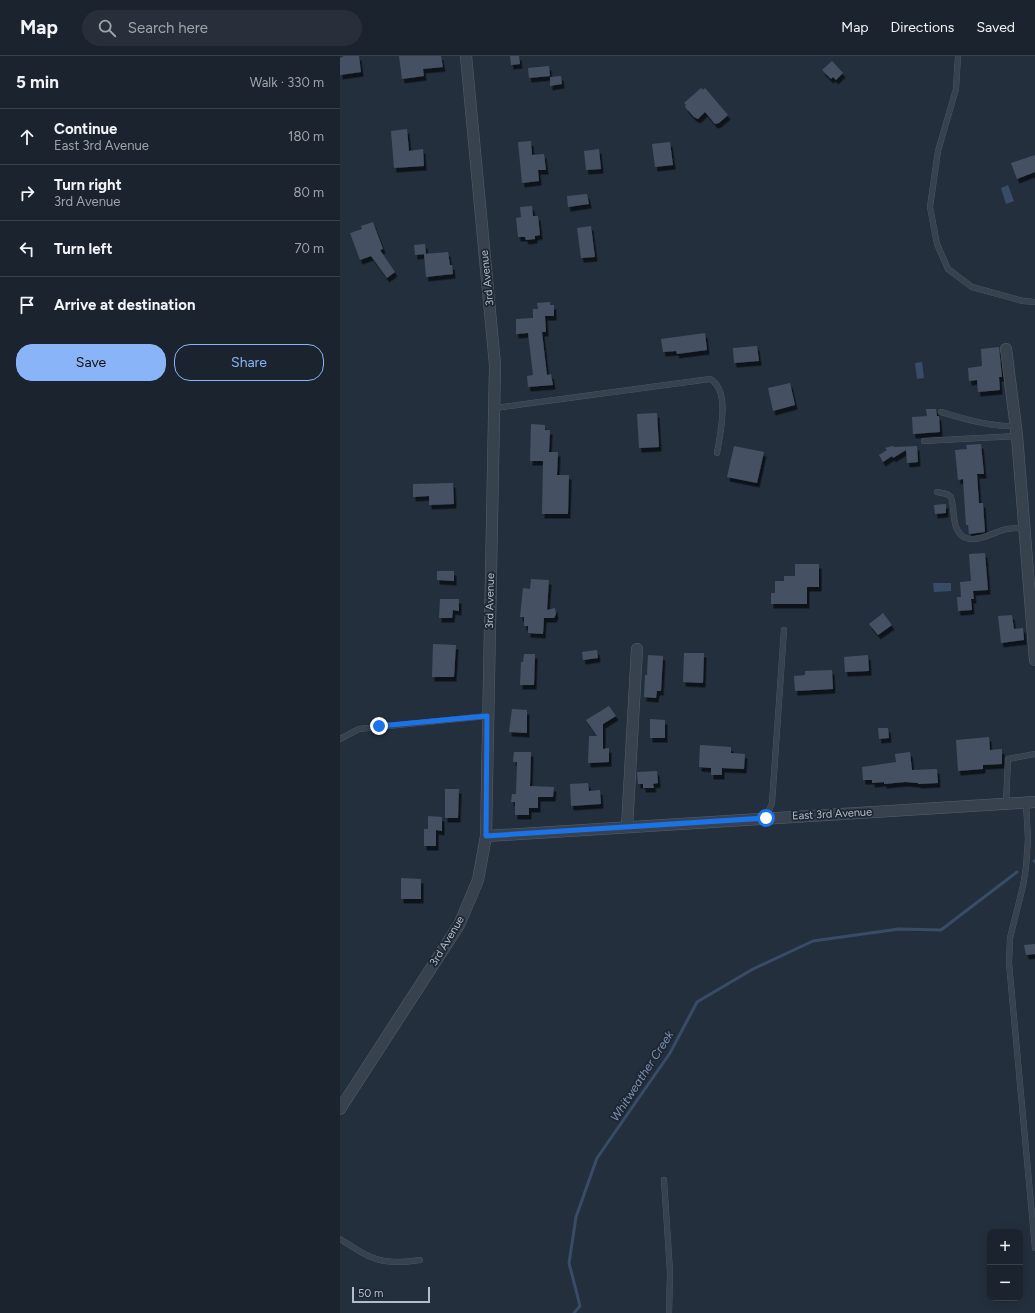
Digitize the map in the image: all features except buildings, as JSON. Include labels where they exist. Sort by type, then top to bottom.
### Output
[{"type":"street","name":"3rd Avenue","points":[[340,1109],[459,925],[478,880],[486,836],[487,716],[496,365],[466,56]]},
{"type":"street","points":[[1006,349],[1017,431],[1035,660]]},
{"type":"street","points":[[628,827],[637,649]]},
{"type":"street","name":"East 3rd Avenue","points":[[486,836],[1031,802]]},
{"type":"lane","points":[[958,56],[956,89],[938,151],[930,207],[936,244],[948,269],[972,288],[1023,301],[1035,302]]},
{"type":"lane","points":[[494,408],[710,378],[718,386],[722,405],[722,419],[717,453]]},
{"type":"lane","points":[[941,412],[963,420],[1017,431]]},
{"type":"lane","points":[[924,441],[1017,431]]},
{"type":"lane","points":[[937,492],[947,494],[951,497],[957,529],[962,536],[968,539],[986,537],[1000,530],[1024,528]]},
{"type":"lane","points":[[766,818],[772,803],[784,630]]},
{"type":"lane","points":[[340,739],[359,729],[487,716]]},
{"type":"lane","points":[[1006,804],[1008,759],[1035,754]]},
{"type":"lane","points":[[1031,802],[1026,867],[1023,886],[1010,938],[1009,963],[1035,1248]]},
{"type":"lane","points":[[664,1180],[670,1272],[669,1313]]},
{"type":"lane","points":[[340,1239],[369,1258],[380,1261],[393,1262],[420,1260]]},
{"type":"water","points":[[1008,185],[1014,201],[1006,204],[1001,188]]},
{"type":"water","points":[[922,362],[924,378],[917,379],[915,363]]},
{"type":"water","points":[[933,583],[951,583],[951,591],[934,592]]},
{"type":"waterway","name":"Whitweather Creek","points":[[574,1313],[580,1306],[569,1263],[576,1217],[597,1158],[670,1053],[697,1002],[753,969],[813,941],[899,929],[941,930],[1017,872]]},
{"type":"route","points":[[379,726],[487,716],[486,836],[766,818]]}]
